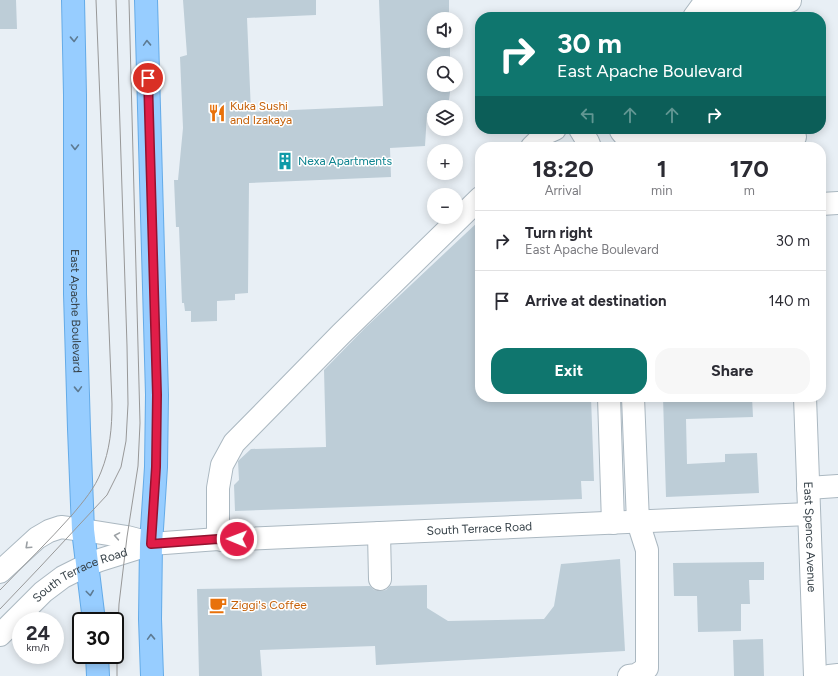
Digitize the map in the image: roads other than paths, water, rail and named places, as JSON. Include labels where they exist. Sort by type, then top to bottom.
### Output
[{"type":"main road","name":"East Apache Boulevard","points":[[72,0],[75,96],[75,294],[83,530],[93,612]]},
{"type":"main road","points":[[146,0],[157,395],[156,467],[151,544],[150,619],[152,676]]},
{"type":"main road","points":[[97,664],[98,676]]},
{"type":"street","points":[[698,12],[702,6],[790,6]]},
{"type":"street","points":[[537,142],[545,134]]},
{"type":"street","points":[[624,134],[630,142]]},
{"type":"street","points":[[664,142],[795,138]]},
{"type":"street","points":[[218,539],[218,488],[222,465],[234,443],[341,334],[475,203]]},
{"type":"street","points":[[826,204],[838,203]]},
{"type":"street","points":[[609,402],[613,523]]},
{"type":"street","points":[[629,676],[636,675],[647,668],[647,550],[638,522],[633,402]]},
{"type":"street","name":"East Spence Avenue","points":[[805,402],[816,676]]},
{"type":"street","points":[[808,488],[838,486]]},
{"type":"street","name":"South Terrace Road","points":[[0,635],[43,592],[63,577],[86,565],[151,544],[218,539],[809,514]]},
{"type":"street","name":"South Terrace Road","points":[[0,572],[37,538],[49,531],[61,528],[127,537],[151,544]]},
{"type":"street","points":[[379,533],[380,579]]},
{"type":"street","points":[[829,676],[838,676]]},
{"type":"tram line","points":[[0,590],[63,525],[88,495],[101,472],[107,455],[110,439],[112,404],[96,0]]},
{"type":"tram line","points":[[0,609],[107,495],[121,467],[126,441],[128,404],[127,346],[116,0]]},
{"type":"tram line","points":[[117,676],[119,604],[127,537],[138,466],[140,423],[129,0]]},
{"type":"place","name":"Kuka Sushi and Izakaya","points":[[217,113]]},
{"type":"place","name":"Nexa Apartments","points":[[285,161]]},
{"type":"place","name":"Ziggi's Coffee","points":[[218,605]]}]
